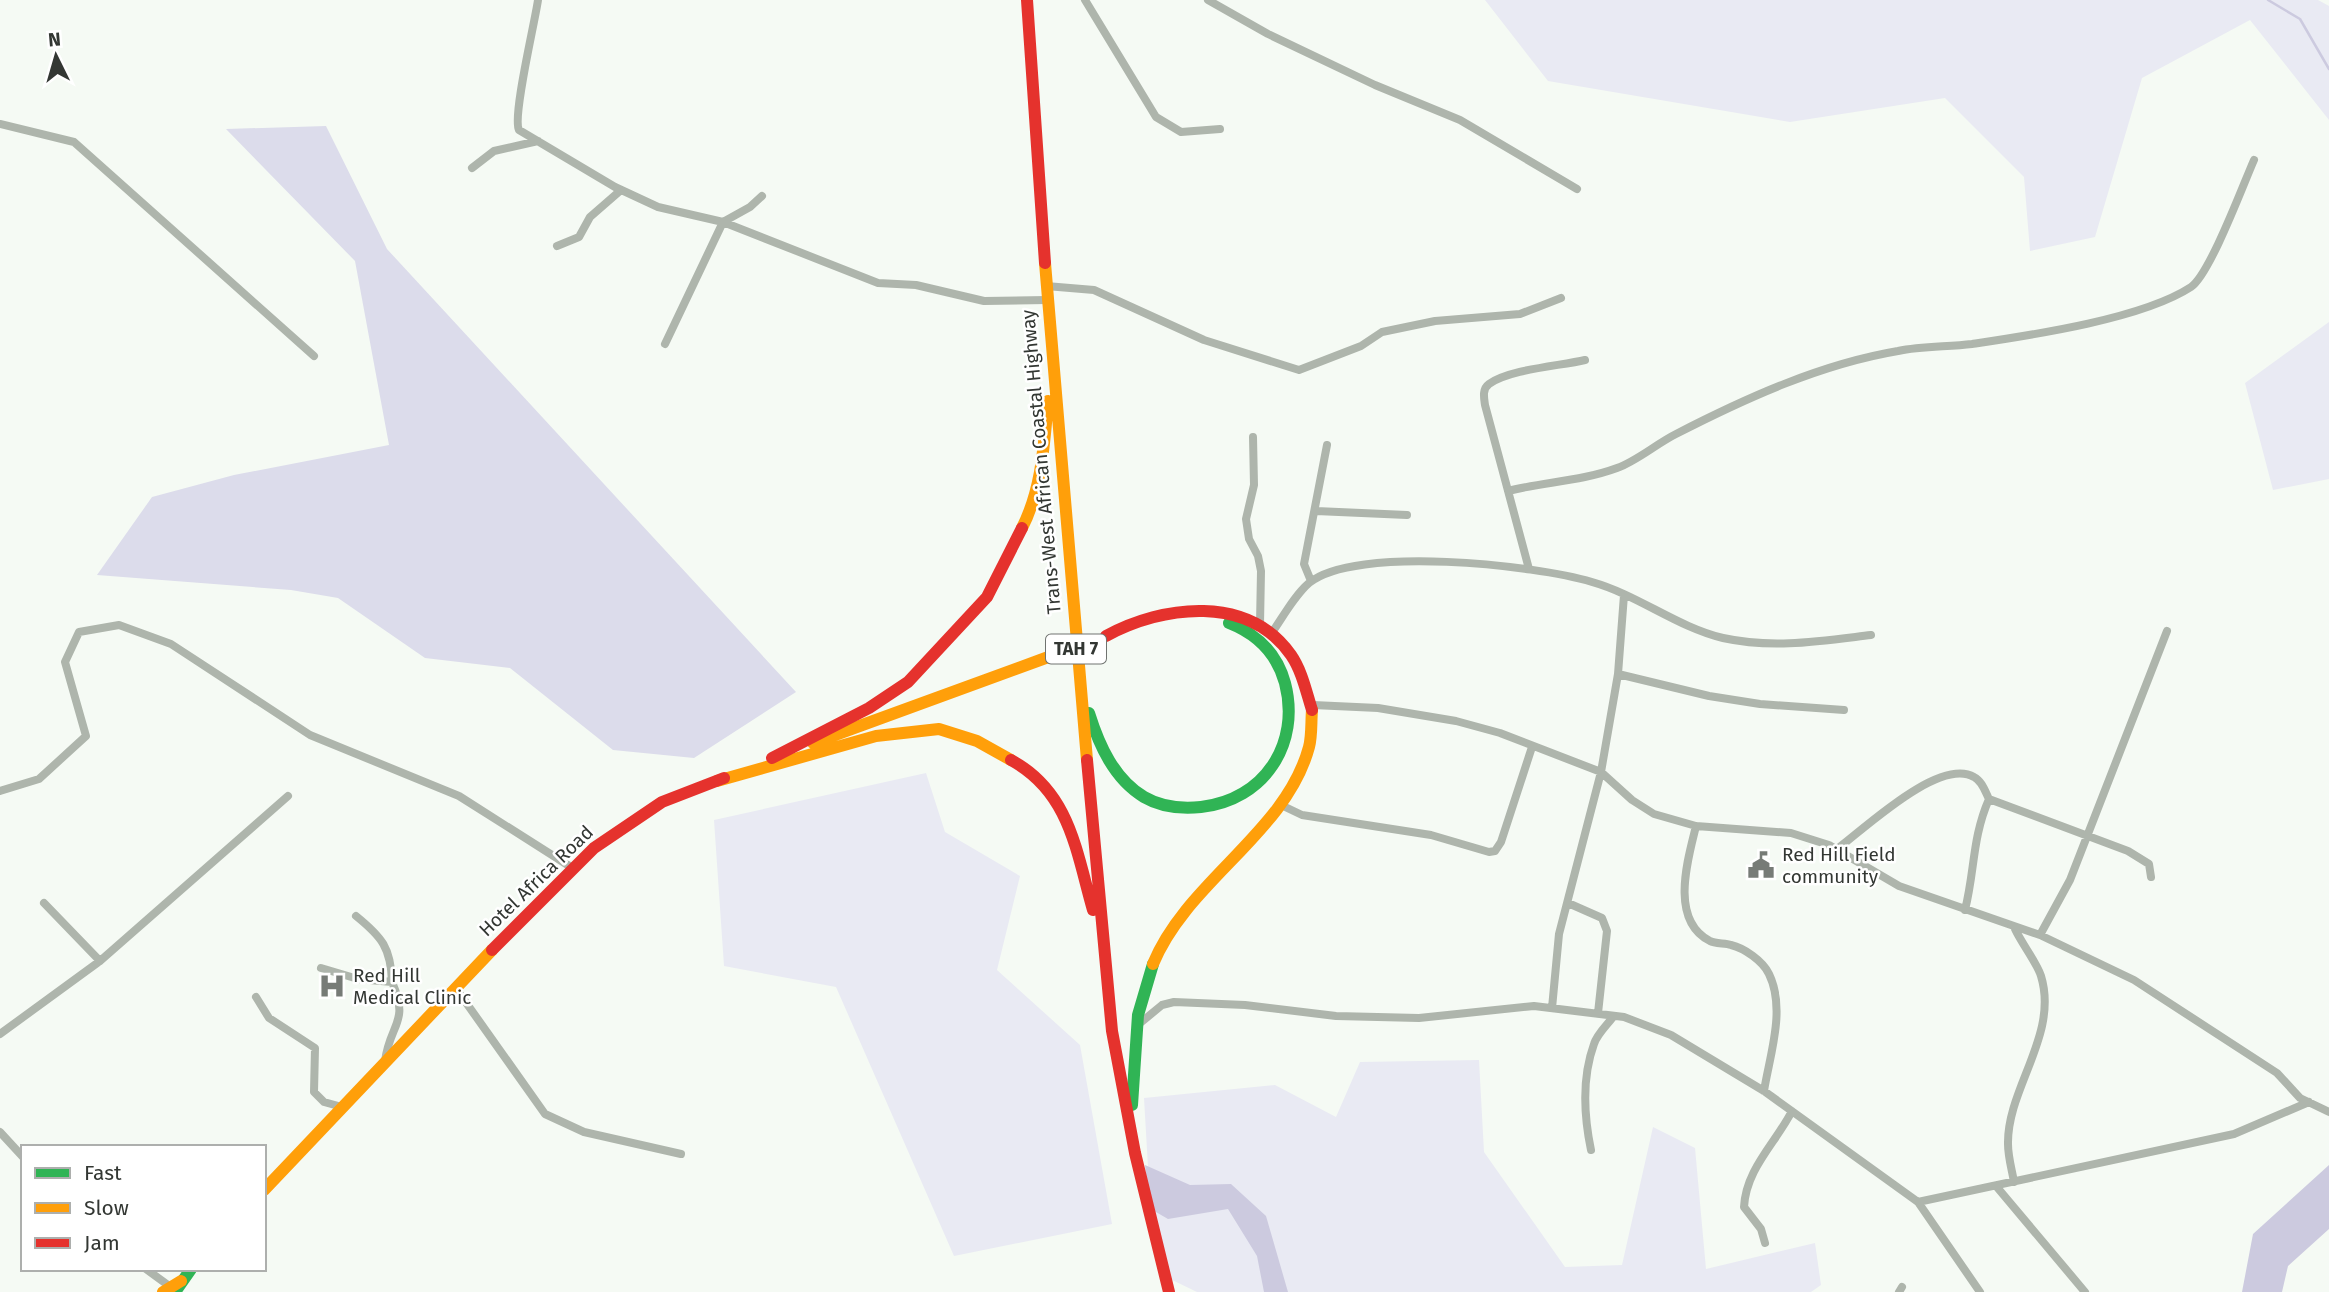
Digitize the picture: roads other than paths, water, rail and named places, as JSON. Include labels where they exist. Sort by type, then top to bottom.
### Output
[{"type":"main road","name":"Trans-West African Coastal Highway","points":[[1027,0],[1047,300],[1078,674],[1096,848],[1101,940],[1118,1068],[1169,1292]]},
{"type":"main road","points":[[772,758],[869,708],[908,682],[987,597],[1029,514],[1042,463],[1048,408],[1049,316]]},
{"type":"main road","points":[[1106,636],[1132,621],[1188,608],[1214,610],[1260,624],[1293,657],[1313,705],[1313,737],[1305,766],[1281,806],[1208,880],[1169,931],[1143,985],[1135,1028],[1132,1135]]},
{"type":"main road","points":[[1078,674],[1104,757],[1135,789],[1156,803],[1205,809],[1235,798],[1278,761],[1287,734],[1289,704],[1283,671],[1263,642],[1243,628],[1217,618],[1192,616],[1135,624],[1106,636]]},
{"type":"main road","name":"Hotel Africa Road","points":[[266,1189],[455,987],[574,869],[619,829],[663,802],[772,758],[1106,636]]},
{"type":"main road","points":[[717,781],[876,736],[939,729],[977,741],[1021,765],[1046,784],[1070,828],[1101,940]]},
{"type":"main road","points":[[173,1289],[189,1271]]},
{"type":"street","points":[[538,0],[516,122],[519,130],[621,190],[658,206],[723,222],[878,283],[916,285],[984,301],[1047,300]]},
{"type":"street","points":[[1085,0],[1156,117],[1181,132],[1220,129]]},
{"type":"street","points":[[1208,0],[1268,34],[1375,85],[1460,120],[1577,189]]},
{"type":"street","points":[[0,124],[74,142],[314,356]]},
{"type":"street","points":[[472,168],[494,151],[538,141]]},
{"type":"street","points":[[1508,491],[1619,468],[1650,447],[1690,427],[1776,387],[1840,364],[1899,351],[1971,344],[2124,315],[2163,303],[2194,285],[2212,256],[2255,160]]},
{"type":"street","points":[[557,246],[579,237],[590,218],[621,190]]},
{"type":"street","points":[[665,344],[723,222],[750,207],[762,196]]},
{"type":"street","points":[[1046,286],[1094,290],[1204,340],[1299,370],[1361,346],[1382,332],[1435,321],[1520,314],[1561,298]]},
{"type":"street","points":[[1529,569],[1485,405],[1485,389],[1489,384],[1513,375],[1585,360]]},
{"type":"street","points":[[1253,437],[1254,485],[1246,519],[1261,571],[1260,624]]},
{"type":"street","points":[[1311,581],[1304,564],[1327,445]]},
{"type":"street","points":[[1316,511],[1407,515]]},
{"type":"street","points":[[1271,634],[1311,581],[1349,566],[1446,561],[1529,569],[1592,582],[1703,633],[1726,639],[1776,646],[1871,635]]},
{"type":"street","points":[[1552,1008],[1559,933],[1601,772],[1618,674],[1624,595]]},
{"type":"street","points":[[0,792],[38,779],[86,736],[65,662],[79,632],[118,625],[171,644],[310,735],[459,796],[574,869]]},
{"type":"street","points":[[2040,935],[2070,880],[2167,631]]},
{"type":"street","points":[[1618,674],[1709,696],[1760,704],[1844,710]]},
{"type":"street","points":[[1313,705],[1378,708],[1456,721],[1500,733],[1601,772],[1632,800],[1654,814],[1696,826],[1791,833],[1837,849],[1899,886],[2015,929],[2040,935],[2134,980],[2277,1073],[2301,1098],[2329,1112]]},
{"type":"street","points":[[1281,806],[1302,815],[1431,835],[1489,852],[1495,851],[1501,842],[1532,747]]},
{"type":"street","points":[[1837,849],[1881,811],[1920,787],[1962,774],[1974,776],[1982,783],[1989,799],[2142,858],[2149,864],[2151,877]]},
{"type":"street","points":[[0,1034],[100,961],[288,796]]},
{"type":"street","points":[[1965,910],[1971,886],[1977,826],[1989,799]]},
{"type":"street","points":[[1696,826],[1684,890],[1690,922],[1709,941],[1733,945],[1746,951],[1767,969],[1771,978],[1778,1009],[1763,1091]]},
{"type":"street","points":[[44,903],[100,961]]},
{"type":"street","points":[[1568,903],[1602,918],[1607,931],[1598,1013]]},
{"type":"street","points":[[356,916],[380,935],[392,962],[392,982],[401,1002],[400,1022],[388,1040],[385,1061]]},
{"type":"street","points":[[2014,1182],[2008,1144],[2014,1110],[2041,1027],[2044,992],[2040,974],[2025,952],[2015,929]]},
{"type":"street","points":[[321,968],[358,979],[392,982]]},
{"type":"street","points":[[455,987],[545,1114],[584,1132],[681,1154]]},
{"type":"street","points":[[256,997],[269,1018],[315,1048],[314,1092],[324,1101],[342,1107]]},
{"type":"street","points":[[1135,1028],[1150,1012],[1174,1002],[1245,1005],[1336,1016],[1419,1018],[1534,1006],[1624,1017],[1671,1035],[1763,1091],[1918,1202],[1980,1292]]},
{"type":"street","points":[[1591,1150],[1585,1118],[1589,1065],[1594,1042],[1613,1017]]},
{"type":"street","points":[[1918,1202],[2234,1134],[2309,1102]]},
{"type":"street","points":[[1765,1243],[1761,1229],[1744,1207],[1744,1192],[1755,1165],[1777,1139],[1792,1111]]},
{"type":"street","points":[[0,1132],[21,1155]]},
{"type":"street","points":[[1996,1186],[2085,1292]]},
{"type":"street","points":[[149,1271],[173,1289]]},
{"type":"water","points":[[1145,1165],[1190,1185],[1231,1184],[1266,1216],[1288,1292],[1264,1292],[1257,1256],[1228,1209],[1168,1219],[1149,1208]]},
{"type":"water","points":[[2329,1165],[2329,1229],[2288,1266],[2282,1292],[2242,1292],[2253,1234]]},
{"type":"waterway","points":[[2268,0],[2300,19],[2329,69]]},
{"type":"place","name":"Red Hill Field community","points":[[1761,865]]},
{"type":"place","name":"Red Hill Medical Clinic","points":[[332,986]]}]
